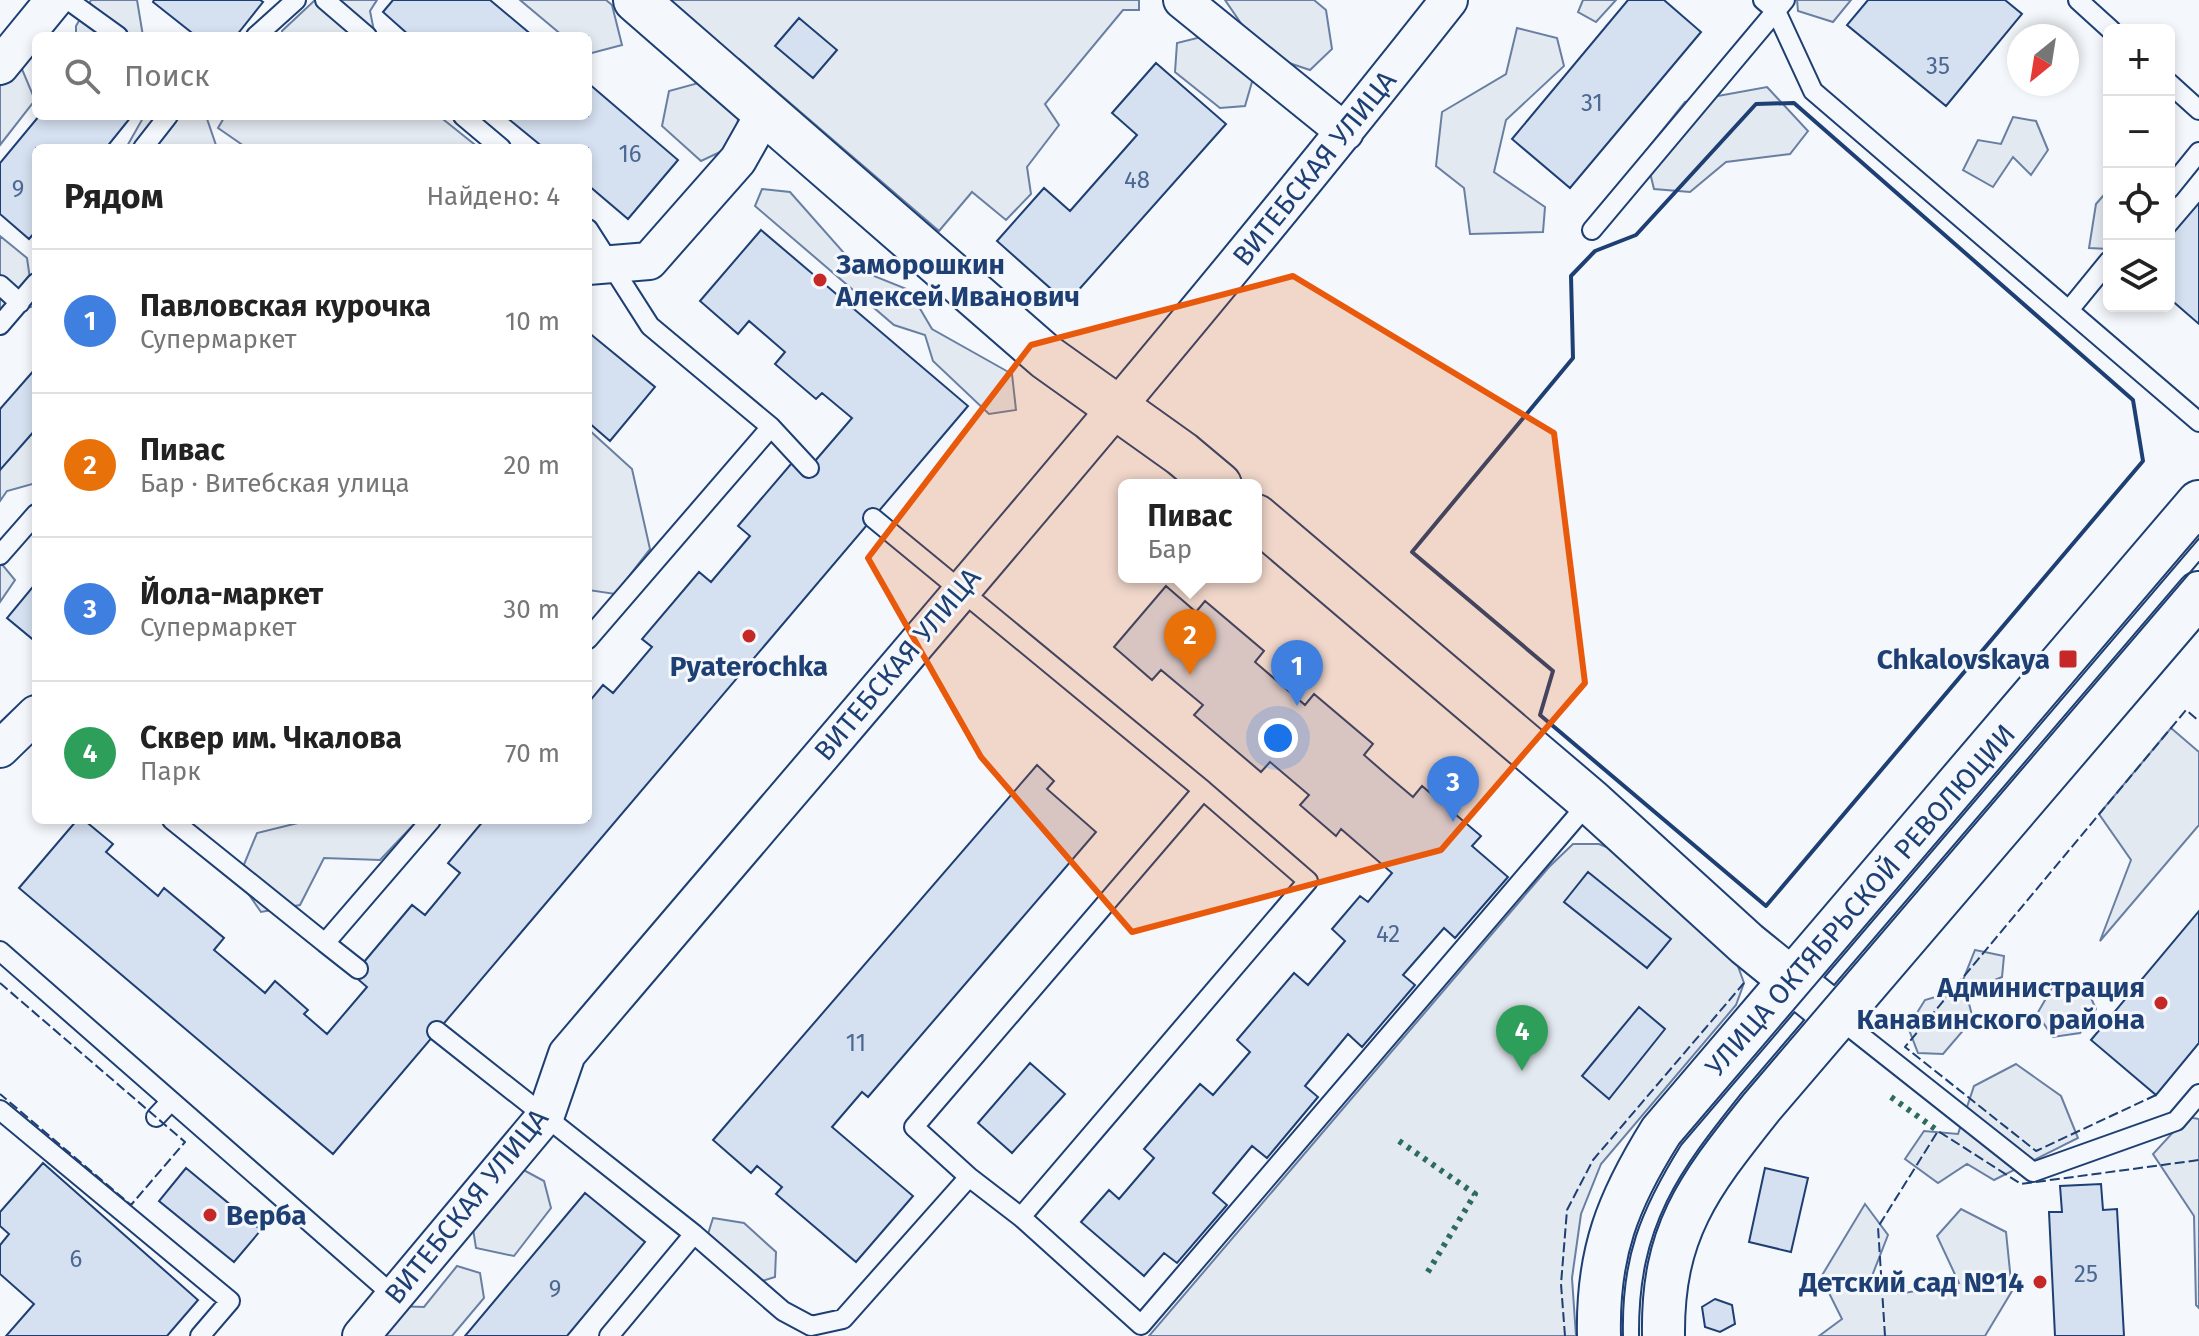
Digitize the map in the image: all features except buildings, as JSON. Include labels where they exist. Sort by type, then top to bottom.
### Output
[{"type":"main road","points":[[636,0],[1046,357],[1182,454],[1212,479]]},
{"type":"main road","name":"УЛИЦА ОКТЯБРЬСКОЙ РЕВОЛЮЦИИ","points":[[1600,1336],[1599,1300],[1619,1211],[1634,1176],[1662,1132],[2199,503]]},
{"type":"main road","points":[[1262,522],[1590,801],[1747,944],[1837,1017]]},
{"type":"main road","name":"УЛИЦА ОКТЯБРЬСКОЙ РЕВОЛЮЦИИ","points":[[1662,1336],[1662,1302],[1677,1232],[1721,1156],[2199,594]]},
{"type":"street","points":[[0,66],[54,0]]},
{"type":"street","points":[[1182,0],[1345,132]]},
{"type":"street","name":"ВИТЕБСКАЯ УЛИЦА","points":[[361,1336],[546,1115],[567,1054],[1116,409],[1345,132],[1449,0]]},
{"type":"street","points":[[599,264],[649,261],[738,160],[765,112]]},
{"type":"street","points":[[0,749],[32,718]]},
{"type":"lane","points":[[68,0],[112,32]]},
{"type":"lane","points":[[260,32],[296,0]]},
{"type":"lane","points":[[325,0],[362,32]]},
{"type":"lane","points":[[2078,0],[2104,24]]},
{"type":"lane","points":[[1592,230],[1775,4],[1813,91],[2199,422]]},
{"type":"lane","points":[[2175,88],[2199,110]]},
{"type":"lane","points":[[146,144],[165,120]]},
{"type":"lane","points":[[468,120],[496,144]]},
{"type":"lane","points":[[2175,182],[2199,152]]},
{"type":"lane","points":[[592,242],[599,264],[650,326],[771,427],[809,468]]},
{"type":"lane","points":[[2069,310],[2103,268]]},
{"type":"lane","points":[[0,285],[20,303]]},
{"type":"lane","points":[[0,325],[32,288]]},
{"type":"lane","points":[[592,634],[771,427]]},
{"type":"lane","points":[[873,518],[1203,790],[1308,881],[1021,1217]]},
{"type":"lane","points":[[0,555],[32,519]]},
{"type":"lane","points":[[1203,790],[914,1127],[969,1177],[1021,1217],[1141,1325],[1590,801]]},
{"type":"lane","points":[[177,824],[358,969]]},
{"type":"lane","points":[[325,943],[428,824]]},
{"type":"lane","points":[[0,951],[394,1296]]},
{"type":"lane","points":[[1837,1017],[2033,1172],[2176,1121],[2199,1094]]},
{"type":"lane","points":[[437,1031],[694,1234],[783,1311],[811,1326],[843,1319],[969,1177]]},
{"type":"lane","points":[[156,1117],[171,1101]]},
{"type":"lane","points":[[0,1110],[230,1301],[200,1336]]},
{"type":"lane","points":[[609,1336],[694,1234]]},
{"type":"highlighted area","points":[[1293,276],[1554,433],[1585,683],[1441,850],[1132,932],[981,757],[868,558],[1031,345]]},
{"type":"shaded area","points":[[91,0],[137,0],[142,32],[76,32],[76,26]]},
{"type":"shaded area","points":[[315,0],[377,0],[370,11],[374,32],[282,31]]},
{"type":"shaded area","points":[[520,0],[606,0],[612,5],[622,45],[592,53],[592,32],[558,32]]},
{"type":"shaded area","points":[[661,0],[1139,0],[1139,10],[1123,10],[1045,104],[1059,125],[1027,167],[1031,194],[1006,220],[972,192],[939,231],[739,59],[714,73]]},
{"type":"shaded area","points":[[1225,0],[1314,0],[1326,10],[1332,49],[1310,70],[1262,54]]},
{"type":"shaded area","points":[[1583,0],[1616,0],[1596,22],[1578,12]]},
{"type":"shaded area","points":[[1797,0],[1851,0],[1833,22],[1798,11]]},
{"type":"shaded area","points":[[1517,28],[1557,38],[1564,66],[1506,120],[1494,172],[1545,207],[1543,232],[1470,234],[1464,188],[1436,166],[1442,112],[1506,74]]},
{"type":"shaded area","points":[[1209,35],[1254,75],[1245,106],[1220,108],[1175,72],[1177,43]]},
{"type":"shaded area","points":[[0,55],[19,62],[32,93],[32,104],[0,145]]},
{"type":"shaded area","points":[[702,82],[739,111],[735,145],[701,161],[662,126],[669,91]]},
{"type":"shaded area","points":[[1767,87],[1808,131],[1790,154],[1726,162],[1690,192],[1654,189],[1645,152],[1685,102]]},
{"type":"shaded area","points":[[2013,117],[2036,121],[2048,150],[2031,175],[2013,157],[1993,187],[1963,170],[1978,140],[2001,144]]},
{"type":"shaded area","points":[[142,120],[207,120],[216,144],[128,144]]},
{"type":"shaded area","points":[[223,120],[444,120],[474,144],[241,144],[218,128]]},
{"type":"shaded area","points":[[762,189],[790,192],[859,270],[909,290],[932,329],[1012,374],[1016,410],[989,414],[933,361],[925,335],[894,325],[755,206]]},
{"type":"shaded area","points":[[2103,196],[2103,249],[2089,248],[2096,204]]},
{"type":"shaded area","points":[[0,236],[27,258],[32,307],[0,316]]},
{"type":"shaded area","points":[[32,403],[32,484],[7,491],[0,501],[0,435]]},
{"type":"shaded area","points":[[592,433],[632,469],[650,549],[615,594],[592,591]]},
{"type":"shaded area","points":[[0,562],[15,580],[0,602]]},
{"type":"shaded area","points":[[2171,728],[2199,752],[2199,825],[2100,941],[2131,860],[2099,814]]},
{"type":"shaded area","points":[[294,824],[414,824],[380,860],[324,858],[300,905],[261,912],[238,879],[257,833]]},
{"type":"shaded area","points":[[1573,844],[1599,844],[1624,854],[1735,958],[1744,983],[1736,1005],[1601,1164],[1581,1214],[1572,1278],[1576,1336],[1149,1336],[1549,867]]},
{"type":"shaded area","points":[[1975,950],[2004,956],[2002,977],[1966,992],[1973,1019],[1943,1054],[1918,1053],[1908,1027],[1925,1000],[1959,990]]},
{"type":"shaded area","points":[[2056,981],[2085,985],[2096,1009],[2080,1033],[2053,1037],[2037,1014]]},
{"type":"shaded area","points":[[2016,1064],[2061,1096],[2078,1138],[1994,1180],[1967,1164],[1938,1183],[1905,1159],[1924,1131],[1958,1134],[1974,1086]]},
{"type":"shaded area","points":[[2187,1117],[2199,1119],[2199,1308],[2196,1305],[2194,1216],[2153,1154]]},
{"type":"shaded area","points":[[518,1167],[544,1181],[551,1208],[514,1256],[476,1248],[471,1216]]},
{"type":"shaded area","points":[[1865,1204],[1888,1235],[1872,1276],[1899,1294],[1959,1283],[1937,1236],[1961,1209],[2006,1232],[2012,1291],[1985,1336],[1819,1336],[1842,1319],[1821,1277]]},
{"type":"shaded area","points":[[713,1218],[744,1223],[776,1252],[775,1277],[743,1287],[702,1253]]},
{"type":"shaded area","points":[[457,1266],[480,1273],[484,1298],[452,1336],[368,1336],[393,1306],[424,1307]]},
{"type":"tram line","points":[[1621,1336],[1623,1282],[1634,1235],[1652,1190],[1679,1144],[2199,535]]},
{"type":"tram line","points":[[1642,1336],[1643,1297],[1656,1233],[1668,1204],[1700,1151],[1744,1094],[2199,562]]},
{"type":"hedge","points":[[1891,1097],[1938,1131]]},
{"type":"hedge","points":[[1399,1141],[1475,1194],[1426,1275]]},
{"type":"fence","points":[[2156,1095],[2036,1151],[1905,1047],[2186,710],[2199,721]]},
{"type":"fence","points":[[0,983],[185,1142],[131,1205],[0,1094]]},
{"type":"fence","points":[[1565,1336],[1561,1284],[1567,1210],[1593,1160],[1744,983]]},
{"type":"fence","points":[[1885,1336],[1878,1227],[1938,1131],[2021,1184],[2199,1160]]},
{"type":"wall","points":[[1794,103],[2133,400],[2143,461],[1766,906],[1540,715],[1553,671],[1412,552],[1573,358],[1571,276],[1595,251],[1636,235],[1756,104],[1794,103]]},
{"type":"place","name":"Заморошкин Алексей Иванович","points":[[820,280]]},
{"type":"place","name":"Pyaterochka","points":[[749,636]]},
{"type":"place","name":"Chkalovskaya","points":[[2068,659]]},
{"type":"place","name":"Пивас","points":[[1190,675]]},
{"type":"place","name":"Павловская курочка","points":[[1297,706]]},
{"type":"place","name":"Йола-маркет","points":[[1453,822]]},
{"type":"place","name":"Администрация Канавинского района","points":[[2161,1003]]},
{"type":"place","name":"Сквер им. Чкалова","points":[[1522,1071]]},
{"type":"place","name":"Верба","points":[[210,1215]]},
{"type":"place","name":"Детский сад №14","points":[[2040,1282]]}]
